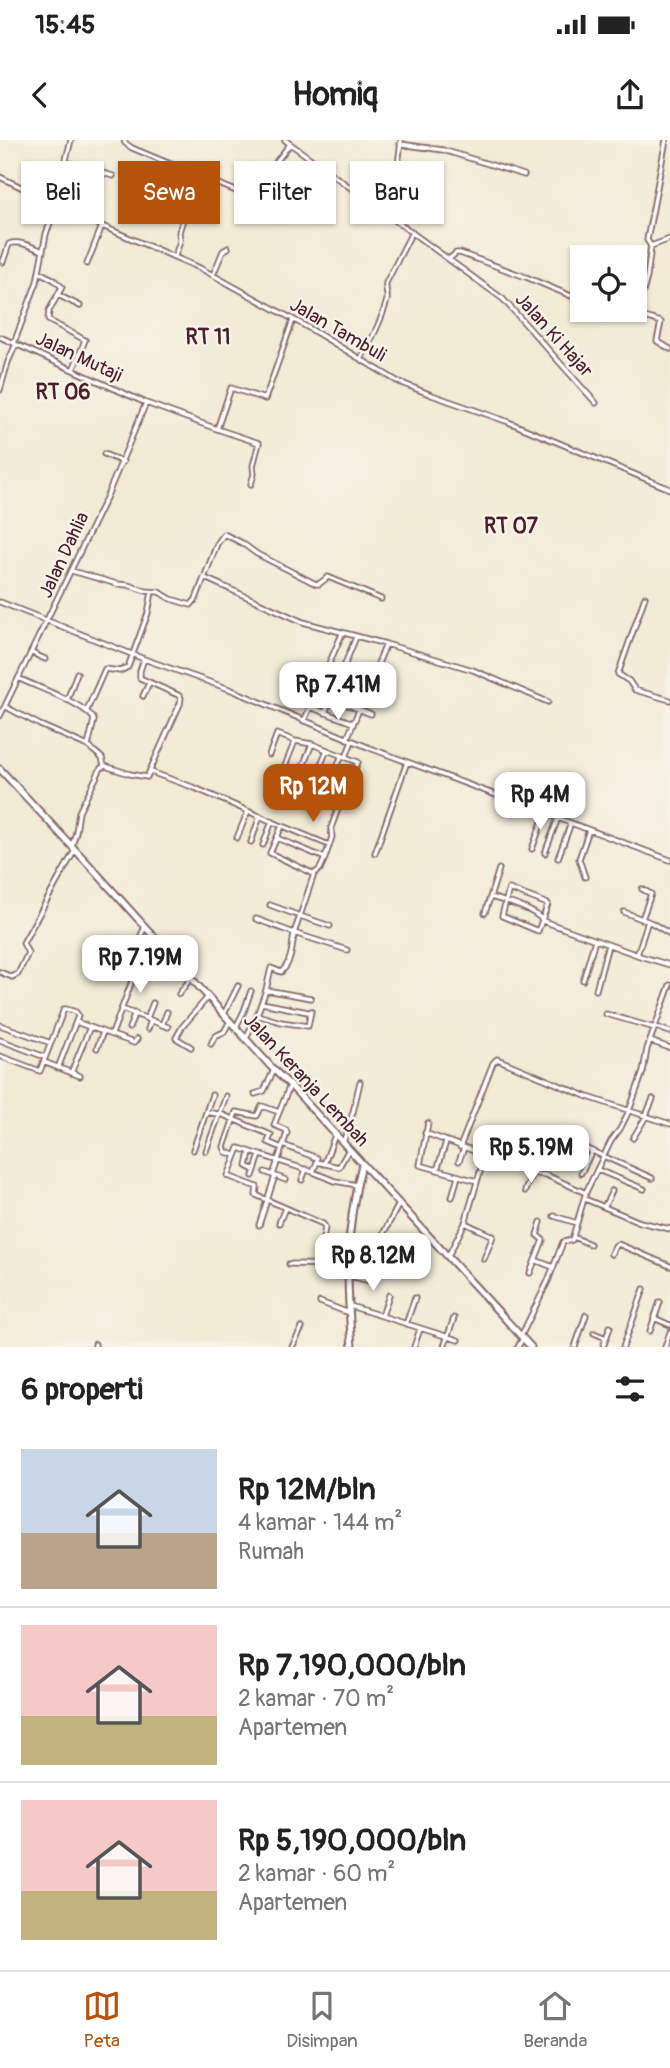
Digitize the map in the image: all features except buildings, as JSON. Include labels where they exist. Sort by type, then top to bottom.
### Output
[{"type":"main road","name":"Jalan Keranja Lembah","points":[[0,769],[530,1347]]},
{"type":"main road","points":[[352,1347],[347,1262],[349,1228],[362,1164]]},
{"type":"main road","points":[[360,1175],[370,1172]]},
{"type":"street","points":[[66,161],[71,140]]},
{"type":"street","points":[[124,140],[132,148],[163,161]]},
{"type":"street","name":"Jalan Ki Hajar","points":[[285,140],[350,188]]},
{"type":"street","points":[[647,265],[651,246],[647,240],[666,140]]},
{"type":"street","points":[[398,161],[400,142],[452,152],[524,175]]},
{"type":"street","points":[[220,185],[261,201],[276,162],[290,144]]},
{"type":"street","points":[[104,173],[113,176]]},
{"type":"street","name":"Jalan Tambuli","points":[[0,177],[21,187]]},
{"type":"street","points":[[0,390],[32,296],[49,224]]},
{"type":"street","name":"Jalan Tambuli","points":[[98,224],[213,275],[397,381],[506,421],[670,489]]},
{"type":"street","points":[[175,256],[182,224]]},
{"type":"street","name":"Jalan Ki Hajar","points":[[401,224],[513,307],[596,403]]},
{"type":"street","points":[[87,264],[102,226]]},
{"type":"street","points":[[361,359],[378,326],[388,296],[386,284],[412,232]]},
{"type":"street","points":[[651,246],[670,239]]},
{"type":"street","points":[[3,262],[12,242],[43,251]]},
{"type":"street","points":[[213,275],[228,248]]},
{"type":"street","points":[[449,259],[460,253],[570,295]]},
{"type":"street","points":[[39,272],[60,284],[61,290],[49,311],[48,320],[85,340],[73,370]]},
{"type":"street","points":[[58,295],[80,306]]},
{"type":"street","points":[[647,317],[662,321],[657,341],[670,349]]},
{"type":"street","points":[[217,429],[231,388],[265,398],[293,320]]},
{"type":"street","name":"Jalan Mutaji","points":[[0,337],[146,403],[259,443],[251,484]]},
{"type":"street","name":"Jalan Dahlia","points":[[0,715],[72,571],[123,461],[146,403]]},
{"type":"street","points":[[104,454],[123,461]]},
{"type":"street","points":[[72,571],[159,592],[191,606],[217,544],[224,534],[316,584],[328,577],[381,598]]},
{"type":"street","points":[[205,578],[303,622],[473,670],[548,702]]},
{"type":"street","points":[[87,710],[105,669],[127,669],[148,613],[152,592]]},
{"type":"street","points":[[645,597],[618,675],[629,681],[635,690],[670,700]]},
{"type":"street","points":[[0,602],[144,659],[232,690],[349,740],[670,860]]},
{"type":"street","points":[[304,721],[342,634]]},
{"type":"street","points":[[326,713],[356,637]]},
{"type":"street","points":[[323,800],[344,756],[358,709],[386,644]]},
{"type":"street","points":[[32,653],[45,659]]},
{"type":"street","points":[[104,766],[146,778],[151,772],[181,700],[178,695],[139,677],[144,659]]},
{"type":"street","points":[[67,700],[77,673]]},
{"type":"street","points":[[350,674],[370,682]]},
{"type":"street","points":[[20,678],[87,710],[94,720],[88,746]]},
{"type":"street","points":[[142,696],[149,683]]},
{"type":"street","points":[[345,688],[378,701]]},
{"type":"street","points":[[338,701],[371,715]]},
{"type":"street","points":[[6,706],[40,725],[88,746],[102,758],[104,766]]},
{"type":"street","points":[[310,707],[353,723]]},
{"type":"street","points":[[246,1038],[262,1003],[271,968],[281,972],[287,967],[303,903],[314,874],[320,869],[325,858],[332,837],[331,828],[358,762],[277,734],[269,755]]},
{"type":"street","points":[[279,780],[295,741]]},
{"type":"street","points":[[312,744],[294,788],[339,806]]},
{"type":"street","points":[[309,794],[327,750]]},
{"type":"street","points":[[375,853],[407,762]]},
{"type":"street","points":[[0,972],[12,977],[18,974],[28,953],[23,943],[74,848],[80,807],[104,766]]},
{"type":"street","points":[[151,772],[329,845]]},
{"type":"street","points":[[237,838],[248,811]]},
{"type":"street","points":[[532,849],[545,814]]},
{"type":"street","points":[[251,842],[260,816]]},
{"type":"street","points":[[545,853],[558,818]]},
{"type":"street","points":[[263,845],[272,821]]},
{"type":"street","points":[[558,859],[571,823]]},
{"type":"street","points":[[282,826],[271,853],[314,874]]},
{"type":"street","points":[[585,877],[579,859],[589,830]]},
{"type":"street","points":[[277,838],[325,858]]},
{"type":"street","points":[[485,913],[499,870]]},
{"type":"street","points":[[509,889],[546,903],[548,905],[543,920],[537,932],[502,916],[509,889]]},
{"type":"street","points":[[642,889],[651,894],[642,919]]},
{"type":"street","points":[[490,897],[595,940],[670,965]]},
{"type":"street","points":[[270,905],[330,926]]},
{"type":"street","points":[[624,912],[648,921],[670,934]]},
{"type":"street","points":[[256,919],[347,950]]},
{"type":"street","points":[[636,955],[648,921]]},
{"type":"street","points":[[112,1034],[135,972],[128,963],[145,927]]},
{"type":"street","points":[[583,980],[595,940]]},
{"type":"street","points":[[596,990],[609,944]]},
{"type":"street","points":[[178,994],[191,978]]},
{"type":"street","points":[[517,1347],[563,1242],[571,1241],[573,1237],[586,1193],[629,1111],[670,985]]},
{"type":"street","points":[[224,1014],[238,986]]},
{"type":"street","points":[[266,990],[311,998]]},
{"type":"street","points":[[236,1027],[251,991]]},
{"type":"street","points":[[191,1047],[176,1038],[208,997]]},
{"type":"street","points":[[148,1029],[153,1003]]},
{"type":"street","points":[[257,1015],[308,1026],[310,1012],[262,1003]]},
{"type":"street","points":[[0,1056],[40,1071],[64,1009],[78,1013],[58,1068]]},
{"type":"street","points":[[122,1009],[168,1027]]},
{"type":"street","points":[[162,1025],[167,1012]]},
{"type":"street","points":[[129,1028],[135,1013]]},
{"type":"street","points":[[606,1014],[670,1032]]},
{"type":"street","points":[[211,1044],[230,1021]]},
{"type":"street","points":[[76,1022],[134,1043],[137,1039]]},
{"type":"street","points":[[0,1026],[51,1043]]},
{"type":"street","points":[[71,1073],[90,1027]]},
{"type":"street","points":[[97,1048],[103,1032]]},
{"type":"street","points":[[0,1040],[80,1076]]},
{"type":"street","points":[[650,1041],[670,1048]]},
{"type":"street","points":[[459,1161],[482,1088],[497,1059],[565,1088],[670,1125]]},
{"type":"street","points":[[255,1094],[263,1092],[274,1070]]},
{"type":"street","points":[[343,1143],[360,1082]]},
{"type":"street","points":[[290,1085],[268,1142],[316,1157],[313,1172]]},
{"type":"street","points":[[193,1150],[212,1095]]},
{"type":"street","points":[[206,1151],[226,1096]]},
{"type":"street","points":[[633,1138],[653,1099]]},
{"type":"street","points":[[236,1155],[226,1152],[224,1147],[238,1111],[257,1116],[262,1106],[279,1112]]},
{"type":"street","points":[[206,1111],[271,1135]]},
{"type":"street","points":[[428,1123],[419,1164],[477,1181]]},
{"type":"street","points":[[259,1225],[287,1131],[274,1125]]},
{"type":"street","points":[[425,1133],[546,1175],[586,1193]]},
{"type":"street","points":[[324,1164],[335,1135]]},
{"type":"street","points":[[563,1138],[652,1178]]},
{"type":"street","points":[[437,1170],[446,1142]]},
{"type":"street","points":[[347,1262],[321,1252],[325,1227],[323,1224],[256,1195],[257,1187],[228,1175],[239,1148],[335,1181],[357,1185]]},
{"type":"street","points":[[317,1162],[339,1167],[349,1149]]},
{"type":"street","points":[[526,1170],[534,1150],[544,1152]]},
{"type":"street","points":[[581,1173],[592,1151]]},
{"type":"street","points":[[250,1152],[247,1166],[255,1170]]},
{"type":"street","points":[[253,1177],[260,1155]]},
{"type":"street","points":[[448,1256],[465,1223],[485,1155]]},
{"type":"street","points":[[302,1180],[306,1169]]},
{"type":"street","points":[[598,1170],[644,1189]]},
{"type":"street","points":[[265,1172],[286,1180]]},
{"type":"street","points":[[525,1191],[532,1172]]},
{"type":"street","points":[[452,1197],[458,1176]]},
{"type":"street","points":[[604,1207],[612,1191]]},
{"type":"street","points":[[585,1199],[640,1222],[670,1229]]},
{"type":"street","points":[[399,1203],[382,1236],[399,1249],[410,1253]]},
{"type":"street","points":[[279,1223],[285,1208]]},
{"type":"street","points":[[554,1216],[577,1223]]},
{"type":"street","points":[[530,1273],[543,1240],[537,1235],[541,1222]]},
{"type":"street","points":[[465,1223],[492,1236],[484,1259]]},
{"type":"street","points":[[573,1237],[590,1244]]},
{"type":"street","points":[[611,1254],[618,1244],[670,1265]]},
{"type":"street","points":[[536,1260],[553,1267]]},
{"type":"street","points":[[289,1264],[347,1262]]},
{"type":"street","points":[[347,1276],[371,1281],[377,1267]]},
{"type":"street","points":[[623,1347],[644,1289]]},
{"type":"street","points":[[382,1316],[389,1295]]},
{"type":"street","points":[[407,1324],[415,1298]]},
{"type":"street","points":[[320,1302],[349,1314]]},
{"type":"street","points":[[650,1331],[660,1302]]},
{"type":"street","points":[[349,1306],[458,1340]]},
{"type":"street","points":[[575,1347],[586,1315]]},
{"type":"street","points":[[444,1347],[454,1318]]},
{"type":"street","points":[[654,1318],[670,1325]]},
{"type":"street","points":[[603,1347],[610,1327]]},
{"type":"street","points":[[292,1347],[302,1328]]},
{"type":"street","points":[[414,1347],[421,1329]]},
{"type":"street","points":[[665,1347],[670,1332]]},
{"type":"street","points":[[594,1333],[606,1338]]},
{"type":"district","name":"RT 11","points":[[208,337]]},
{"type":"district","name":"RT 06","points":[[63,392]]},
{"type":"district","name":"RT 07","points":[[511,526]]}]
